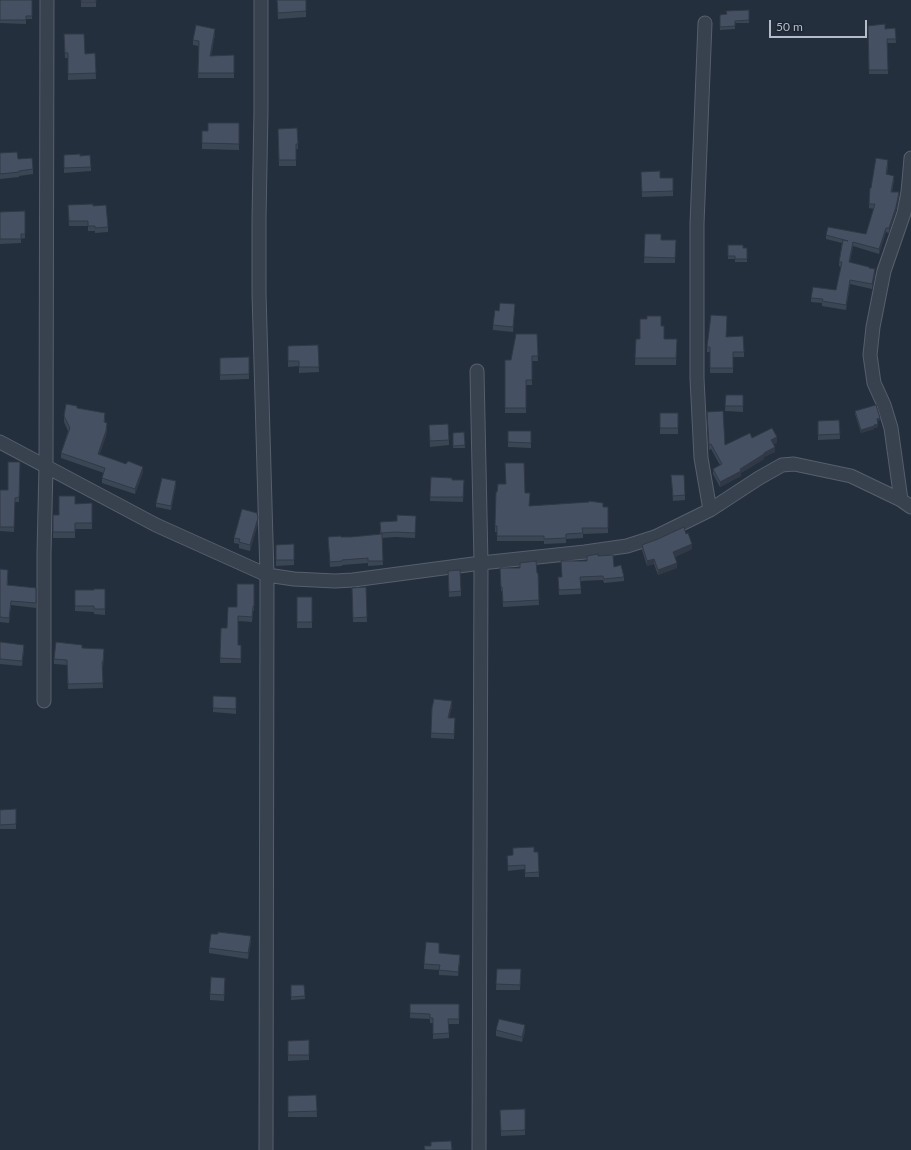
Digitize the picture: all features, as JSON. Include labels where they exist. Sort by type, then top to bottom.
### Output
[{"type":"street","points":[[44,701],[47,0]]},
{"type":"street","points":[[261,0],[259,293],[267,575],[266,1150]]},
{"type":"street","points":[[705,23],[697,224],[697,378],[701,458],[710,510]]},
{"type":"street","points":[[906,503],[891,428],[884,405],[874,383],[870,355],[873,328],[884,271],[904,213],[908,192],[911,158]]},
{"type":"street","points":[[477,371],[481,563],[479,1150]]},
{"type":"street","points":[[0,442],[156,525],[267,575],[294,579],[353,580],[627,546],[655,537],[710,510],[782,465],[794,464],[851,476],[906,503]]},
{"type":"building","points":[[0,0],[32,0],[32,16],[26,16],[26,20],[0,20]]},
{"type":"building","points":[[81,0],[96,0],[96,2],[81,2]]},
{"type":"building","points":[[277,0],[306,0],[306,11],[278,13]]},
{"type":"building","points":[[749,10],[749,20],[735,21],[735,26],[720,27],[720,15],[727,14],[726,11]]},
{"type":"building","points":[[885,24],[885,29],[895,28],[896,39],[887,39],[888,70],[869,70],[868,26]]},
{"type":"building","points":[[196,25],[215,29],[210,56],[234,55],[234,73],[198,73],[199,41],[193,40]]},
{"type":"building","points":[[64,34],[84,34],[85,54],[95,53],[96,73],[68,74],[68,53],[65,53]]},
{"type":"building","points":[[208,123],[239,123],[239,144],[202,143],[202,131],[208,131]]},
{"type":"building","points":[[297,128],[298,144],[296,144],[296,160],[279,160],[278,129]]},
{"type":"building","points":[[17,152],[18,159],[32,158],[33,169],[0,174],[0,153]]},
{"type":"building","points":[[80,154],[80,156],[90,155],[91,167],[64,168],[64,155]]},
{"type":"building","points":[[876,158],[888,160],[886,174],[894,176],[891,192],[899,192],[889,228],[886,228],[879,249],[853,242],[849,262],[875,269],[872,284],[850,280],[846,305],[822,301],[823,299],[811,298],[813,287],[836,290],[842,262],[839,262],[843,240],[848,241],[826,235],[828,227],[866,234],[875,204],[869,204],[870,188]]},
{"type":"building","points":[[660,171],[660,178],[673,178],[673,191],[642,192],[641,172]]},
{"type":"building","points":[[93,204],[93,206],[106,205],[108,227],[95,228],[95,226],[88,226],[88,221],[69,221],[68,205]]},
{"type":"building","points":[[25,211],[25,234],[21,234],[21,239],[0,239],[0,212]]},
{"type":"building","points":[[645,234],[661,234],[661,240],[676,240],[675,258],[644,257]]},
{"type":"building","points":[[728,245],[743,245],[743,248],[747,248],[747,259],[735,259],[735,256],[728,256]]},
{"type":"building","points":[[500,303],[515,304],[513,327],[493,325],[495,310],[499,311]]},
{"type":"building","points":[[711,315],[727,316],[726,337],[743,336],[744,352],[733,352],[733,368],[710,368],[710,347],[707,347]]},
{"type":"building","points":[[647,316],[661,316],[661,326],[664,326],[664,339],[677,339],[676,358],[635,358],[636,339],[640,339],[640,319],[647,319]]},
{"type":"building","points":[[516,334],[537,334],[538,356],[532,356],[532,380],[526,380],[526,408],[505,408],[505,360],[511,360]]},
{"type":"building","points":[[318,345],[319,367],[299,367],[299,361],[288,361],[288,346]]},
{"type":"building","points":[[249,357],[249,374],[220,375],[220,358]]},
{"type":"building","points":[[726,395],[743,395],[743,406],[725,406]]},
{"type":"building","points":[[66,404],[77,406],[77,408],[105,413],[104,422],[107,423],[106,431],[98,454],[126,464],[128,461],[143,467],[135,489],[102,478],[105,468],[61,453],[70,428],[64,416]]},
{"type":"building","points":[[876,405],[880,418],[877,419],[878,424],[861,430],[855,411]]},
{"type":"building","points":[[723,411],[725,445],[750,433],[752,438],[772,428],[777,437],[771,440],[775,447],[740,469],[741,471],[720,482],[713,469],[722,464],[711,444],[709,445],[707,412]]},
{"type":"building","points":[[660,413],[678,413],[678,428],[660,428]]},
{"type":"building","points":[[839,420],[840,434],[818,435],[818,421]]},
{"type":"building","points":[[448,424],[449,440],[430,441],[429,425]]},
{"type":"building","points":[[508,431],[531,431],[531,443],[508,442]]},
{"type":"building","points":[[464,432],[465,445],[453,446],[453,433]]},
{"type":"building","points":[[8,462],[20,462],[19,497],[15,498],[14,527],[0,527],[0,490],[8,490]]},
{"type":"building","points":[[505,463],[524,463],[525,493],[530,493],[529,506],[589,501],[603,503],[603,507],[608,507],[608,528],[582,528],[583,533],[566,534],[566,538],[544,539],[544,536],[497,536],[497,526],[495,526],[496,492],[498,484],[506,484]]},
{"type":"building","points":[[671,475],[684,475],[685,495],[673,496]]},
{"type":"building","points":[[431,477],[464,480],[463,497],[430,497]]},
{"type":"building","points":[[162,478],[176,481],[171,506],[156,503]]},
{"type":"building","points":[[59,496],[75,496],[75,504],[92,503],[92,523],[75,523],[75,532],[53,532],[53,515],[59,515]]},
{"type":"building","points":[[242,509],[257,513],[258,518],[250,545],[239,542],[240,539],[234,538]]},
{"type":"building","points":[[397,515],[416,516],[415,533],[381,533],[380,522],[397,521]]},
{"type":"building","points":[[684,527],[692,544],[673,552],[677,563],[658,570],[654,559],[647,561],[642,545]]},
{"type":"building","points":[[382,534],[383,561],[368,561],[368,558],[330,562],[328,537],[351,537]]},
{"type":"building","points":[[294,544],[294,560],[276,560],[276,545]]},
{"type":"building","points":[[598,554],[598,556],[613,555],[614,567],[621,565],[624,577],[604,579],[603,576],[580,577],[581,589],[559,590],[558,577],[562,577],[561,561],[587,561],[587,556]]},
{"type":"building","points":[[536,561],[539,600],[503,602],[500,568],[520,568],[520,563]]},
{"type":"building","points":[[0,569],[8,570],[7,585],[36,588],[36,603],[11,601],[9,618],[0,617]]},
{"type":"building","points":[[460,570],[461,591],[449,592],[448,571]]},
{"type":"building","points":[[237,584],[254,584],[254,606],[252,617],[238,616],[238,645],[241,645],[241,659],[220,658],[221,628],[227,628],[228,607],[237,607]]},
{"type":"building","points":[[366,587],[367,617],[353,618],[352,588]]},
{"type":"building","points":[[105,589],[105,609],[94,609],[94,606],[75,606],[75,590]]},
{"type":"building","points":[[297,597],[312,597],[312,622],[297,622]]},
{"type":"building","points":[[0,642],[24,645],[22,661],[0,659]]},
{"type":"building","points":[[56,642],[82,645],[82,648],[104,649],[102,662],[103,683],[68,684],[67,660],[54,659]]},
{"type":"building","points":[[213,696],[236,697],[236,709],[213,708]]},
{"type":"building","points":[[434,699],[452,701],[448,718],[455,718],[454,734],[431,733],[432,708]]},
{"type":"building","points":[[16,809],[16,824],[0,825],[0,810]]},
{"type":"building","points":[[534,847],[534,852],[538,852],[539,872],[525,873],[525,865],[508,866],[507,856],[513,855],[513,848]]},
{"type":"building","points":[[218,932],[251,936],[248,953],[209,948],[211,934],[218,934]]},
{"type":"building","points":[[426,942],[439,943],[439,953],[460,955],[458,972],[439,970],[440,965],[424,964]]},
{"type":"building","points":[[497,969],[521,969],[520,985],[496,984]]},
{"type":"building","points":[[211,977],[225,978],[224,995],[210,994]]},
{"type":"building","points":[[291,985],[304,985],[305,996],[291,997]]},
{"type":"building","points":[[410,1004],[459,1004],[459,1019],[448,1019],[449,1033],[433,1034],[433,1018],[430,1018],[430,1014],[410,1013]]},
{"type":"building","points":[[499,1019],[525,1025],[522,1037],[496,1030]]},
{"type":"building","points":[[309,1040],[309,1055],[288,1055],[288,1041]]},
{"type":"building","points":[[316,1095],[317,1111],[288,1112],[288,1096]]},
{"type":"building","points":[[525,1109],[525,1130],[501,1131],[500,1110]]},
{"type":"building","points":[[451,1141],[452,1150],[425,1150],[424,1146],[431,1146],[431,1142]]}]
